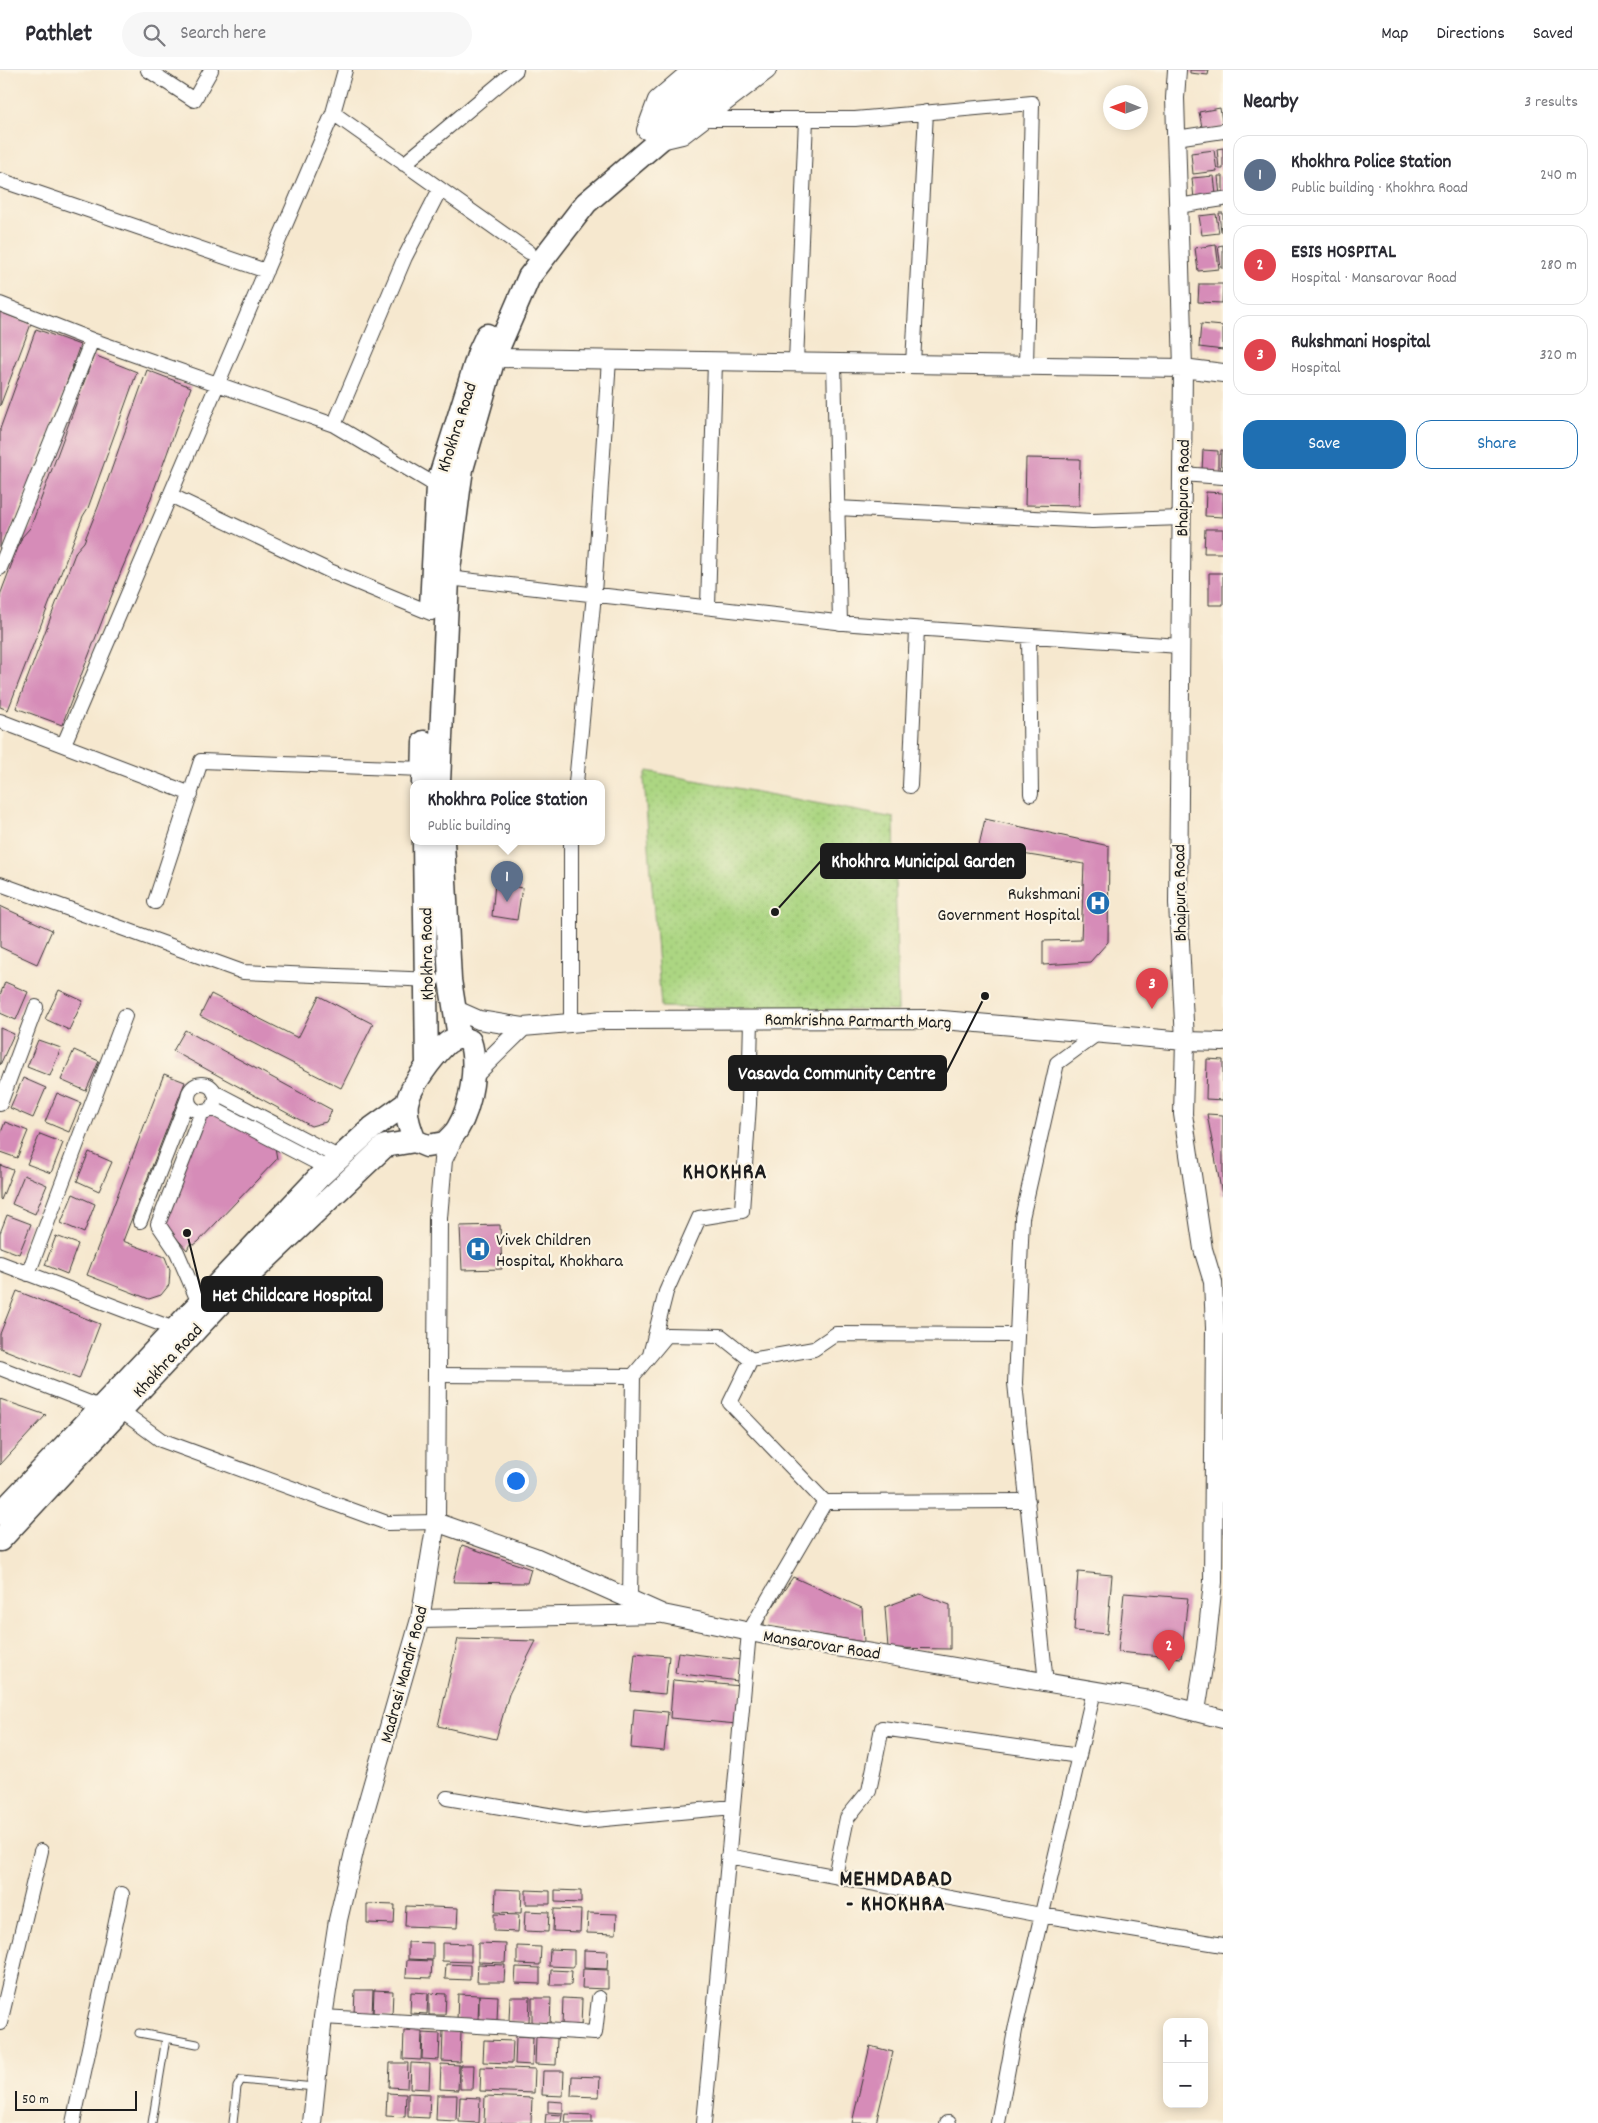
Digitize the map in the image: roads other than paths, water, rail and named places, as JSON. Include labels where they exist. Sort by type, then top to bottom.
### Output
[{"type":"main road","points":[[656,131],[716,70]]},
{"type":"main road","points":[[656,131],[742,70]]},
{"type":"main road","name":"Khokhra Road","points":[[423,776],[437,486],[479,352],[516,269],[574,192],[656,131]]},
{"type":"main road","name":"Khokhra Road","points":[[439,780],[448,578],[459,490],[462,469],[494,358],[529,277],[586,203],[656,131]]},
{"type":"main road","name":"Khokhra Road","points":[[424,845],[428,1066]]},
{"type":"main road","name":"Khokhra Road","points":[[442,845],[450,980],[458,1037]]},
{"type":"main road","points":[[421,1143],[408,1123],[407,1103],[414,1087],[428,1066],[446,1043],[458,1037],[470,1041],[474,1053],[474,1075],[458,1128]]},
{"type":"main road","name":"Khokhra Road","points":[[0,1540],[110,1409],[174,1329],[334,1163],[372,1128],[407,1103]]},
{"type":"main road","name":"Khokhra Road","points":[[0,1514],[385,1146],[445,1143],[458,1128]]},
{"type":"street","points":[[148,70],[194,100],[211,70]]},
{"type":"street","points":[[64,744],[333,113],[345,70]]},
{"type":"street","points":[[404,164],[516,70]]},
{"type":"street","points":[[692,70],[656,100],[656,131],[682,136],[767,70]]},
{"type":"street","name":"Bhaipura Road","points":[[1177,70],[1175,98],[1183,368],[1178,904],[1185,1041],[1183,1114],[1203,1249],[1213,1282],[1218,1514],[1206,1648],[1196,1711]]},
{"type":"street","points":[[703,119],[855,119],[1032,103],[1026,366]]},
{"type":"street","points":[[913,364],[926,112]]},
{"type":"street","points":[[333,113],[529,252]]},
{"type":"street","points":[[796,362],[806,119]]},
{"type":"street","points":[[1176,138],[1223,131]]},
{"type":"street","points":[[0,180],[266,270]]},
{"type":"street","points":[[334,425],[405,257],[440,189]]},
{"type":"street","points":[[1178,206],[1223,199]]},
{"type":"street","points":[[0,304],[92,340],[334,425],[437,486],[459,490]]},
{"type":"street","points":[[0,568],[92,340]]},
{"type":"street","points":[[494,358],[1183,368],[1223,373]]},
{"type":"street","points":[[576,780],[594,594],[609,360]]},
{"type":"street","points":[[708,607],[714,361]]},
{"type":"street","points":[[834,363],[840,623]]},
{"type":"street","points":[[1182,474],[1223,477]]},
{"type":"street","points":[[170,495],[332,572],[431,612]]},
{"type":"street","points":[[837,508],[1092,521],[1182,518]]},
{"type":"street","points":[[448,578],[840,623],[1180,646]]},
{"type":"street","points":[[910,786],[917,628]]},
{"type":"street","points":[[1030,636],[1031,794]]},
{"type":"street","points":[[0,721],[191,794]]},
{"type":"street","points":[[155,902],[201,761],[423,776]]},
{"type":"street","points":[[571,845],[571,1022]]},
{"type":"street","points":[[0,884],[243,972],[450,980]]},
{"type":"street","points":[[0,1104],[36,1007]]},
{"type":"street","name":"Ramkrishna Parmarth Marg","points":[[454,1009],[479,1020],[523,1027],[571,1022],[931,1019],[1185,1041],[1223,1042]]},
{"type":"street","points":[[28,1274],[125,1016]]},
{"type":"street","points":[[650,1355],[666,1292],[699,1218],[742,1211],[749,1104],[751,1019]]},
{"type":"street","points":[[474,1075],[523,1027]]},
{"type":"street","points":[[1046,1683],[1014,1383],[1022,1218],[1057,1063],[1098,1033]]},
{"type":"street","points":[[140,1221],[190,1092],[197,1085],[206,1085],[214,1092],[334,1163]]},
{"type":"street","points":[[199,1303],[177,1252],[158,1224],[207,1110],[215,1103],[214,1092]]},
{"type":"street","points":[[188,1098],[192,1107],[207,1110],[334,1163]]},
{"type":"street","points":[[438,1218],[443,1160],[458,1128]]},
{"type":"street","points":[[421,1143],[438,1218]]},
{"type":"street","name":"Madrasi Mandir Road","points":[[312,2123],[330,1965],[345,1886],[420,1619],[436,1522],[438,1218]]},
{"type":"street","points":[[0,1263],[174,1329]]},
{"type":"street","points":[[630,1599],[633,1376],[667,1335],[721,1336],[751,1360],[814,1349],[836,1334],[1015,1335]]},
{"type":"street","points":[[751,1360],[730,1403],[825,1502],[1028,1501]]},
{"type":"street","points":[[0,1368],[110,1409],[161,1440],[387,1523],[436,1522]]},
{"type":"street","points":[[437,1375],[633,1376]]},
{"type":"street","points":[[704,2123],[749,1632],[825,1502]]},
{"type":"street","name":"Mansarovar Road","points":[[436,1522],[535,1557],[663,1614],[749,1632],[1145,1699],[1223,1719]]},
{"type":"street","points":[[420,1619],[663,1614]]},
{"type":"street","points":[[998,2123],[1016,2025],[1094,1691]]},
{"type":"street","points":[[835,1876],[848,1818],[869,1791],[882,1728],[1079,1756]]},
{"type":"street","points":[[447,1798],[584,1821],[733,1807]]},
{"type":"street","points":[[0,2023],[41,1851]]},
{"type":"street","points":[[728,1856],[1041,1915],[1223,1945]]},
{"type":"street","points":[[73,2123],[122,1894]]},
{"type":"street","points":[[323,2017],[596,2033],[599,1998]]},
{"type":"lane","points":[[139,2033],[197,2044]]},
{"type":"lane","points":[[152,2123],[166,2038]]},
{"type":"lane","points":[[233,2123],[238,2087],[241,2080],[315,2088]]},
{"type":"place","name":"Khokhra Police Station","points":[[507,902]]},
{"type":"place","name":"Rukshmani Government Hospital","points":[[1098,903]]},
{"type":"place","name":"Khokhra Municipal Garden","points":[[775,912]]},
{"type":"place","name":"Vasavda Community Centre","points":[[985,996]]},
{"type":"place","name":"Rukshmani Hospital","points":[[1152,1009]]},
{"type":"place","name":"Het Childcare Hospital","points":[[187,1233]]},
{"type":"place","name":"Vivek Children Hospital, Khokhara","points":[[478,1249]]},
{"type":"place","name":"ESIS HOSPITAL","points":[[1169,1671]]},
{"type":"district","name":"KHOKHRA","points":[[725,1170]]},
{"type":"district","name":"MEHMDABAD - KHOKHRA","points":[[896,1890]]}]
